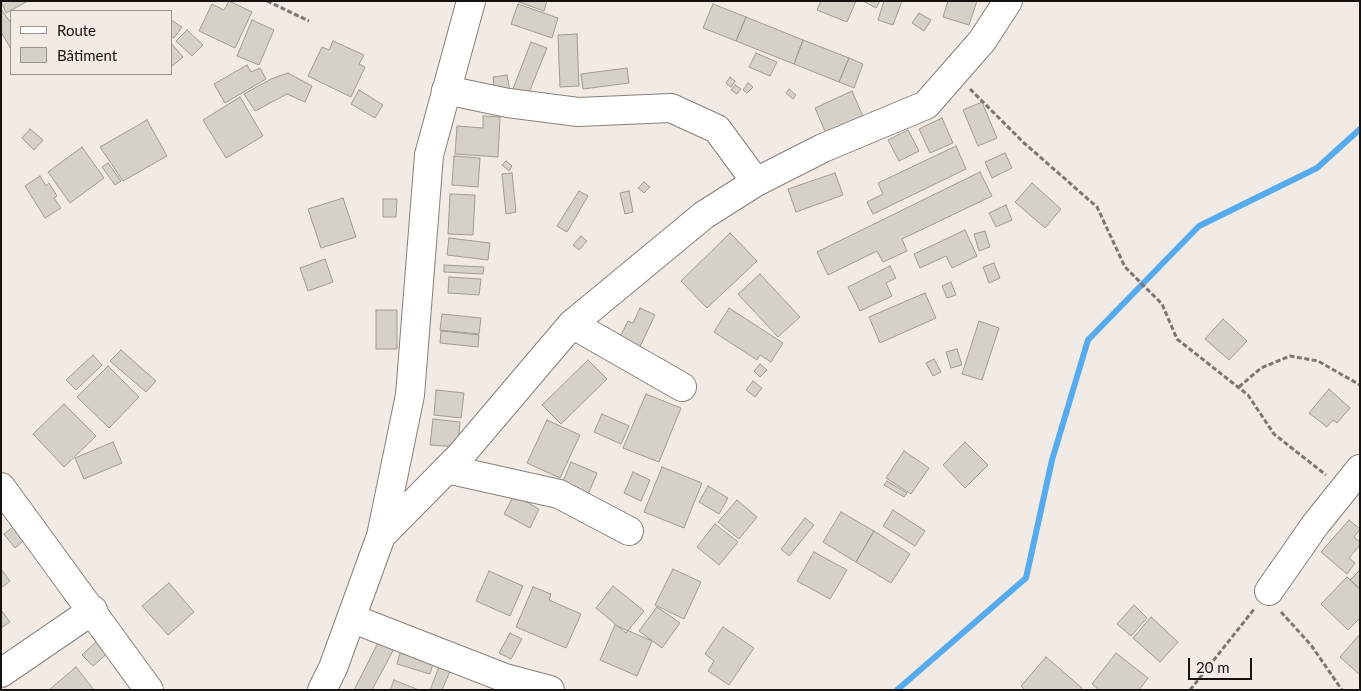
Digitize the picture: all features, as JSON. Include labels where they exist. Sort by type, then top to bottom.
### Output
[{"type":"street","points":[[322,690],[333,668],[381,536],[410,396],[429,155],[471,1]]},
{"type":"street","points":[[381,536],[447,469],[572,324],[704,215],[756,182],[823,148],[926,105],[982,41],[1008,1]]},
{"type":"street","points":[[446,90],[508,103],[578,112],[671,108],[717,129],[756,182]]},
{"type":"street","points":[[572,324],[682,387]]},
{"type":"street","points":[[447,469],[558,494],[629,531]]},
{"type":"street","points":[[1268,591],[1352,479]]},
{"type":"street","points":[[1,487],[93,610],[149,690]]},
{"type":"street","points":[[1,673],[93,610]]},
{"type":"street","points":[[351,618],[505,678],[550,690]]},
{"type":"path","points":[[267,1],[309,21]]},
{"type":"path","points":[[954,74],[1023,142],[1097,207],[1125,267],[1162,304],[1177,338],[1248,395],[1274,434],[1352,479]]},
{"type":"path","points":[[1239,387],[1261,368],[1290,356],[1318,361],[1360,385]]},
{"type":"path","points":[[1190,690],[1268,591],[1276,606],[1311,645],[1342,690]]},
{"type":"building","points":[[1,1],[28,1],[10,10],[6,13]]},
{"type":"building","points":[[229,1],[252,12],[235,48],[199,31],[212,4],[224,10]]},
{"type":"building","points":[[516,1],[547,1],[544,11]]},
{"type":"building","points":[[821,1],[856,1],[847,22],[817,10]]},
{"type":"building","points":[[863,1],[880,1],[876,8]]},
{"type":"building","points":[[884,1],[902,1],[893,25],[878,20]]},
{"type":"building","points":[[948,1],[977,1],[969,25],[943,17]]},
{"type":"building","points":[[518,4],[558,18],[552,38],[511,24]]},
{"type":"building","points":[[713,4],[746,17],[736,41],[703,28]]},
{"type":"building","points":[[1,9],[10,22],[10,47],[1,32]]},
{"type":"building","points":[[919,13],[931,20],[924,31],[912,23]]},
{"type":"building","points":[[746,17],[803,40],[794,64],[736,41]]},
{"type":"building","points":[[252,20],[274,30],[259,65],[237,56]]},
{"type":"building","points":[[172,21],[182,27],[174,38],[172,37]]},
{"type":"building","points":[[187,30],[203,45],[192,56],[176,41]]},
{"type":"building","points":[[577,34],[579,86],[560,87],[558,35]]},
{"type":"building","points":[[803,40],[849,58],[839,82],[794,64]]},
{"type":"building","points":[[333,41],[364,55],[359,64],[365,67],[351,97],[308,76],[322,47],[329,50]]},
{"type":"building","points":[[531,42],[547,48],[528,95],[513,89]]},
{"type":"building","points":[[172,44],[183,57],[172,66]]},
{"type":"building","points":[[756,53],[777,62],[770,76],[749,67]]},
{"type":"building","points":[[849,58],[863,64],[854,88],[839,82]]},
{"type":"building","points":[[247,65],[251,72],[260,68],[266,79],[225,103],[214,84]]},
{"type":"building","points":[[627,68],[629,83],[583,89],[581,74]]},
{"type":"building","points":[[288,73],[312,86],[305,102],[287,94],[255,111],[244,94],[271,79]]},
{"type":"building","points":[[507,75],[510,91],[495,93],[493,77]]},
{"type":"building","points":[[730,77],[735,81],[731,87],[726,83]]},
{"type":"building","points":[[748,83],[753,87],[747,93],[743,90]]},
{"type":"building","points":[[735,85],[741,89],[737,94],[731,90]]},
{"type":"building","points":[[789,89],[796,95],[793,99],[786,93]]},
{"type":"building","points":[[359,90],[383,105],[375,118],[351,104]]},
{"type":"building","points":[[852,91],[864,119],[827,136],[815,108]]},
{"type":"building","points":[[240,97],[263,136],[226,158],[203,120]]},
{"type":"building","points":[[982,102],[997,138],[978,146],[963,110]]},
{"type":"building","points":[[483,116],[500,117],[498,157],[455,154],[457,126],[483,128]]},
{"type":"building","points":[[942,118],[953,143],[930,153],[919,129]]},
{"type":"building","points":[[147,120],[167,156],[123,181],[100,147]]},
{"type":"building","points":[[30,129],[43,140],[34,150],[22,138]]},
{"type":"building","points":[[908,130],[919,151],[899,161],[888,140]]},
{"type":"building","points":[[956,146],[966,169],[873,214],[867,202],[883,194],[878,183]]},
{"type":"building","points":[[82,147],[104,178],[70,203],[48,172]]},
{"type":"building","points":[[1005,153],[1012,168],[992,178],[985,162]]},
{"type":"building","points":[[454,156],[480,158],[478,187],[452,185]]},
{"type":"building","points":[[506,161],[512,166],[509,171],[502,165]]},
{"type":"building","points":[[108,163],[121,181],[115,185],[102,167]]},
{"type":"building","points":[[980,172],[992,196],[902,239],[907,251],[883,262],[877,251],[828,275],[817,252]]},
{"type":"building","points":[[512,173],[516,212],[506,214],[502,174]]},
{"type":"building","points":[[835,173],[843,195],[796,212],[788,189]]},
{"type":"building","points":[[40,176],[46,186],[49,183],[57,196],[54,198],[61,208],[45,218],[25,186]]},
{"type":"building","points":[[644,182],[650,187],[644,193],[638,188]]},
{"type":"building","points":[[1032,183],[1061,209],[1045,228],[1015,202]]},
{"type":"building","points":[[579,191],[588,196],[567,232],[557,226]]},
{"type":"building","points":[[629,191],[633,212],[625,214],[620,193]]},
{"type":"building","points":[[450,194],[475,195],[473,235],[448,234]]},
{"type":"building","points":[[343,198],[356,237],[321,248],[308,209]]},
{"type":"building","points":[[383,199],[397,199],[396,217],[383,217]]},
{"type":"building","points":[[1006,205],[1012,220],[996,227],[989,213]]},
{"type":"building","points":[[965,230],[977,256],[952,268],[946,256],[920,268],[914,254]]},
{"type":"building","points":[[985,231],[990,247],[979,251],[974,234]]},
{"type":"building","points":[[730,233],[757,261],[707,308],[681,281]]},
{"type":"building","points":[[581,236],[587,241],[579,250],[573,245]]},
{"type":"building","points":[[449,238],[490,243],[488,260],[447,255]]},
{"type":"building","points":[[325,259],[333,282],[308,291],[300,268]]},
{"type":"building","points":[[994,263],[1000,278],[989,283],[983,267]]},
{"type":"building","points":[[444,265],[484,267],[483,274],[444,272]]},
{"type":"building","points":[[890,266],[896,278],[886,283],[892,296],[860,311],[848,287]]},
{"type":"building","points":[[760,274],[800,317],[778,337],[738,294]]},
{"type":"building","points":[[449,277],[481,279],[479,295],[448,293]]},
{"type":"building","points":[[951,282],[956,295],[947,298],[942,286]]},
{"type":"building","points":[[925,293],[936,318],[880,343],[869,317]]},
{"type":"building","points":[[640,308],[655,315],[637,353],[617,343],[628,321],[633,323]]},
{"type":"building","points":[[729,308],[783,343],[771,362],[760,355],[757,360],[714,332]]},
{"type":"building","points":[[376,310],[397,310],[397,349],[376,349]]},
{"type":"building","points":[[442,314],[481,318],[479,334],[440,330]]},
{"type":"building","points":[[1223,319],[1247,341],[1229,360],[1205,339]]},
{"type":"building","points":[[979,321],[999,328],[982,380],[962,374]]},
{"type":"building","points":[[441,331],[479,335],[478,347],[440,343]]},
{"type":"building","points":[[957,349],[962,365],[951,368],[946,352]]},
{"type":"building","points":[[121,350],[156,381],[146,392],[110,361]]},
{"type":"building","points":[[93,355],[102,365],[76,390],[66,380]]},
{"type":"building","points":[[934,359],[941,372],[933,376],[926,363]]},
{"type":"building","points":[[588,360],[607,379],[561,424],[542,405]]},
{"type":"building","points":[[760,364],[767,370],[760,377],[754,371]]},
{"type":"building","points":[[108,366],[139,397],[109,428],[77,397]]},
{"type":"building","points":[[753,381],[762,388],[755,397],[746,390]]},
{"type":"building","points":[[1329,389],[1350,408],[1337,423],[1333,420],[1327,427],[1309,413]]},
{"type":"building","points":[[436,390],[464,393],[461,418],[434,415]]},
{"type":"building","points":[[646,394],[681,408],[659,462],[623,448]]},
{"type":"building","points":[[64,404],[96,436],[64,467],[33,434]]},
{"type":"building","points":[[602,414],[629,426],[621,444],[594,432]]},
{"type":"building","points":[[433,419],[460,422],[458,447],[430,445]]},
{"type":"building","points":[[547,420],[580,435],[560,478],[527,463]]},
{"type":"building","points":[[113,442],[122,463],[84,479],[75,458]]},
{"type":"building","points":[[965,442],[988,465],[965,488],[943,465]]},
{"type":"building","points":[[904,451],[929,468],[911,494],[886,478]]},
{"type":"building","points":[[571,462],[597,473],[587,497],[561,486]]},
{"type":"building","points":[[662,467],[702,483],[684,528],[644,512]]},
{"type":"building","points":[[633,472],[650,480],[641,501],[624,493]]},
{"type":"building","points":[[887,481],[907,493],[904,497],[884,485]]},
{"type":"building","points":[[708,486],[728,498],[719,514],[699,502]]},
{"type":"building","points":[[514,495],[539,509],[530,528],[504,514]]},
{"type":"building","points":[[737,500],[757,517],[739,539],[718,522]]},
{"type":"building","points":[[893,510],[925,531],[915,546],[883,526]]},
{"type":"building","points":[[841,512],[874,531],[856,562],[823,542]]},
{"type":"building","points":[[805,518],[814,525],[789,556],[781,549]]},
{"type":"building","points":[[1349,520],[1360,529],[1354,537],[1360,542],[1360,545],[1349,558],[1355,563],[1347,574],[1321,552]]},
{"type":"building","points":[[715,524],[738,542],[719,565],[697,547]]},
{"type":"building","points":[[13,527],[24,540],[15,548],[4,534]]},
{"type":"building","points":[[874,531],[910,554],[891,583],[856,562]]},
{"type":"building","points":[[814,552],[847,570],[830,599],[797,581]]},
{"type":"building","points":[[1,569],[10,581],[1,588]]},
{"type":"building","points":[[673,569],[701,582],[684,619],[655,605]]},
{"type":"building","points":[[1360,570],[1360,589],[1350,580]]},
{"type":"building","points":[[489,571],[523,586],[510,616],[476,601]]},
{"type":"building","points":[[1347,577],[1360,589],[1360,618],[1348,630],[1321,604]]},
{"type":"building","points":[[169,583],[194,612],[168,635],[142,606]]},
{"type":"building","points":[[613,586],[644,611],[626,633],[596,608]]},
{"type":"building","points":[[533,587],[551,594],[549,600],[581,614],[566,648],[516,627]]},
{"type":"building","points":[[1134,605],[1147,618],[1131,636],[1117,624]]},
{"type":"building","points":[[657,607],[680,623],[662,648],[639,631]]},
{"type":"building","points":[[1,610],[10,622],[1,628]]},
{"type":"building","points":[[1151,617],[1178,642],[1160,662],[1133,638]]},
{"type":"building","points":[[615,625],[652,641],[637,676],[600,660]]},
{"type":"building","points":[[723,627],[754,648],[729,685],[708,671],[714,661],[705,654]]},
{"type":"building","points":[[510,633],[522,639],[511,659],[499,653]]},
{"type":"building","points":[[1360,634],[1360,675],[1340,657]]},
{"type":"building","points":[[381,637],[396,645],[372,690],[354,690]]},
{"type":"building","points":[[97,641],[109,652],[93,666],[82,655]]},
{"type":"building","points":[[402,646],[435,657],[430,674],[397,664]]},
{"type":"building","points":[[1116,653],[1148,678],[1139,690],[1099,690],[1092,684]]},
{"type":"building","points":[[1046,657],[1082,688],[1080,690],[1025,690],[1021,686]]},
{"type":"building","points":[[441,662],[452,667],[442,690],[430,690]]},
{"type":"building","points":[[76,667],[94,690],[49,690]]},
{"type":"building","points":[[394,680],[419,690],[390,690]]},
{"type":"waterway","points":[[897,690],[1026,578],[1052,460],[1088,340],[1199,226],[1317,168],[1360,129]]}]
